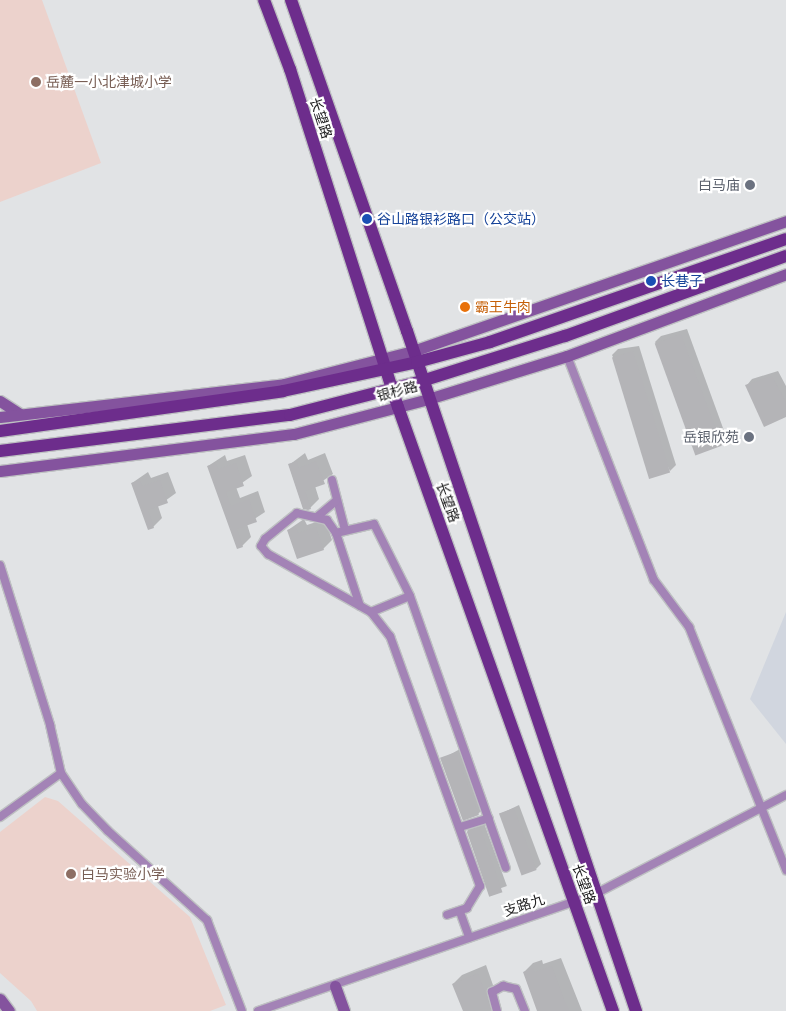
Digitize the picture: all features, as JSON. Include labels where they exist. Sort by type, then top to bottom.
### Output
[{"type":"main road","name":"长望路","points":[[264,0],[386,364],[398,407],[613,1011]]},
{"type":"main road","name":"长望路","points":[[291,0],[415,357],[636,1011]]},
{"type":"main road","name":"银杉路","points":[[0,431],[283,391],[415,357],[490,342],[786,239]]},
{"type":"main road","name":"银杉路","points":[[0,452],[290,415],[422,381],[565,336],[786,256]]},
{"type":"street","name":"银杉路","points":[[415,357],[786,221]]},
{"type":"street","name":"银杉路","points":[[0,471],[294,434],[428,399],[567,356],[786,274]]},
{"type":"street","points":[[567,356],[654,580],[689,627],[786,870]]},
{"type":"street","name":"银杉路","points":[[0,417],[284,384],[386,364]]},
{"type":"street","points":[[0,401],[8,409],[22,415]]},
{"type":"street","points":[[332,480],[336,501],[346,530]]},
{"type":"street","points":[[318,516],[336,501]]},
{"type":"street","points":[[360,606],[336,533],[327,520],[304,513],[292,515],[265,539],[263,550],[360,606],[371,612],[380,619],[390,636],[480,886],[473,902],[460,912],[447,915]]},
{"type":"street","points":[[336,533],[374,524],[410,596],[506,868]]},
{"type":"street","points":[[0,565],[50,725],[61,773],[82,804],[108,831],[208,920],[242,1011]]},
{"type":"street","points":[[371,612],[410,596]]},
{"type":"street","points":[[0,817],[61,773]]},
{"type":"street","name":"支路九","points":[[258,1011],[335,986],[595,894],[786,795]]},
{"type":"street","points":[[460,827],[489,818]]},
{"type":"street","points":[[460,912],[469,937]]},
{"type":"street","points":[[335,986],[344,1011]]},
{"type":"street","points":[[497,1011],[492,992],[497,987],[511,986],[516,988],[525,1011]]},
{"type":"street","points":[[0,999],[9,1011]]},
{"type":"shaded area","name":"岳麓一小北津城小学","points":[[0,0],[42,0],[101,163],[0,202]]},
{"type":"shaded area","points":[[786,612],[786,744],[750,699]]},
{"type":"shaded area","name":"白马实验小学","points":[[45,797],[58,801],[190,917],[226,1005],[210,1011],[37,1011],[31,1001],[0,973],[0,832]]},
{"type":"building","points":[[681,334],[722,446],[695,455],[655,344]]},
{"type":"building","points":[[633,351],[670,472],[649,479],[612,357]]},
{"type":"building","points":[[772,376],[786,402],[786,417],[764,427],[745,385]]},
{"type":"building","points":[[297,461],[299,468],[316,461],[325,484],[305,491],[311,509],[308,510],[303,509],[288,464]]},
{"type":"building","points":[[216,463],[218,469],[236,463],[244,486],[226,492],[231,506],[249,499],[257,522],[237,529],[243,547],[237,549],[207,466]]},
{"type":"building","points":[[140,480],[142,486],[160,480],[168,503],[148,510],[154,528],[148,530],[131,483]]},
{"type":"building","points":[[296,527],[298,533],[316,527],[324,550],[297,559],[287,530]]},
{"type":"building","points":[[456,752],[479,815],[463,821],[440,758]]},
{"type":"building","points":[[514,808],[537,870],[522,875],[499,813]]},
{"type":"building","points":[[480,827],[502,892],[489,897],[467,832]]},
{"type":"building","points":[[552,966],[570,1011],[537,1011],[523,972],[533,968],[534,972]]},
{"type":"building","points":[[478,973],[491,1009],[463,1011],[452,984]]},
{"type":"place","name":"岳麓一小北津城小学","points":[[36,82]]},
{"type":"place","name":"白马庙","points":[[750,185]]},
{"type":"place","name":"谷山路银衫路口（公交站）","points":[[367,219]]},
{"type":"place","name":"长巷子","points":[[651,281]]},
{"type":"place","name":"霸王牛肉","points":[[465,307]]},
{"type":"place","name":"岳银欣苑","points":[[749,437]]},
{"type":"place","name":"白马实验小学","points":[[71,874]]}]
